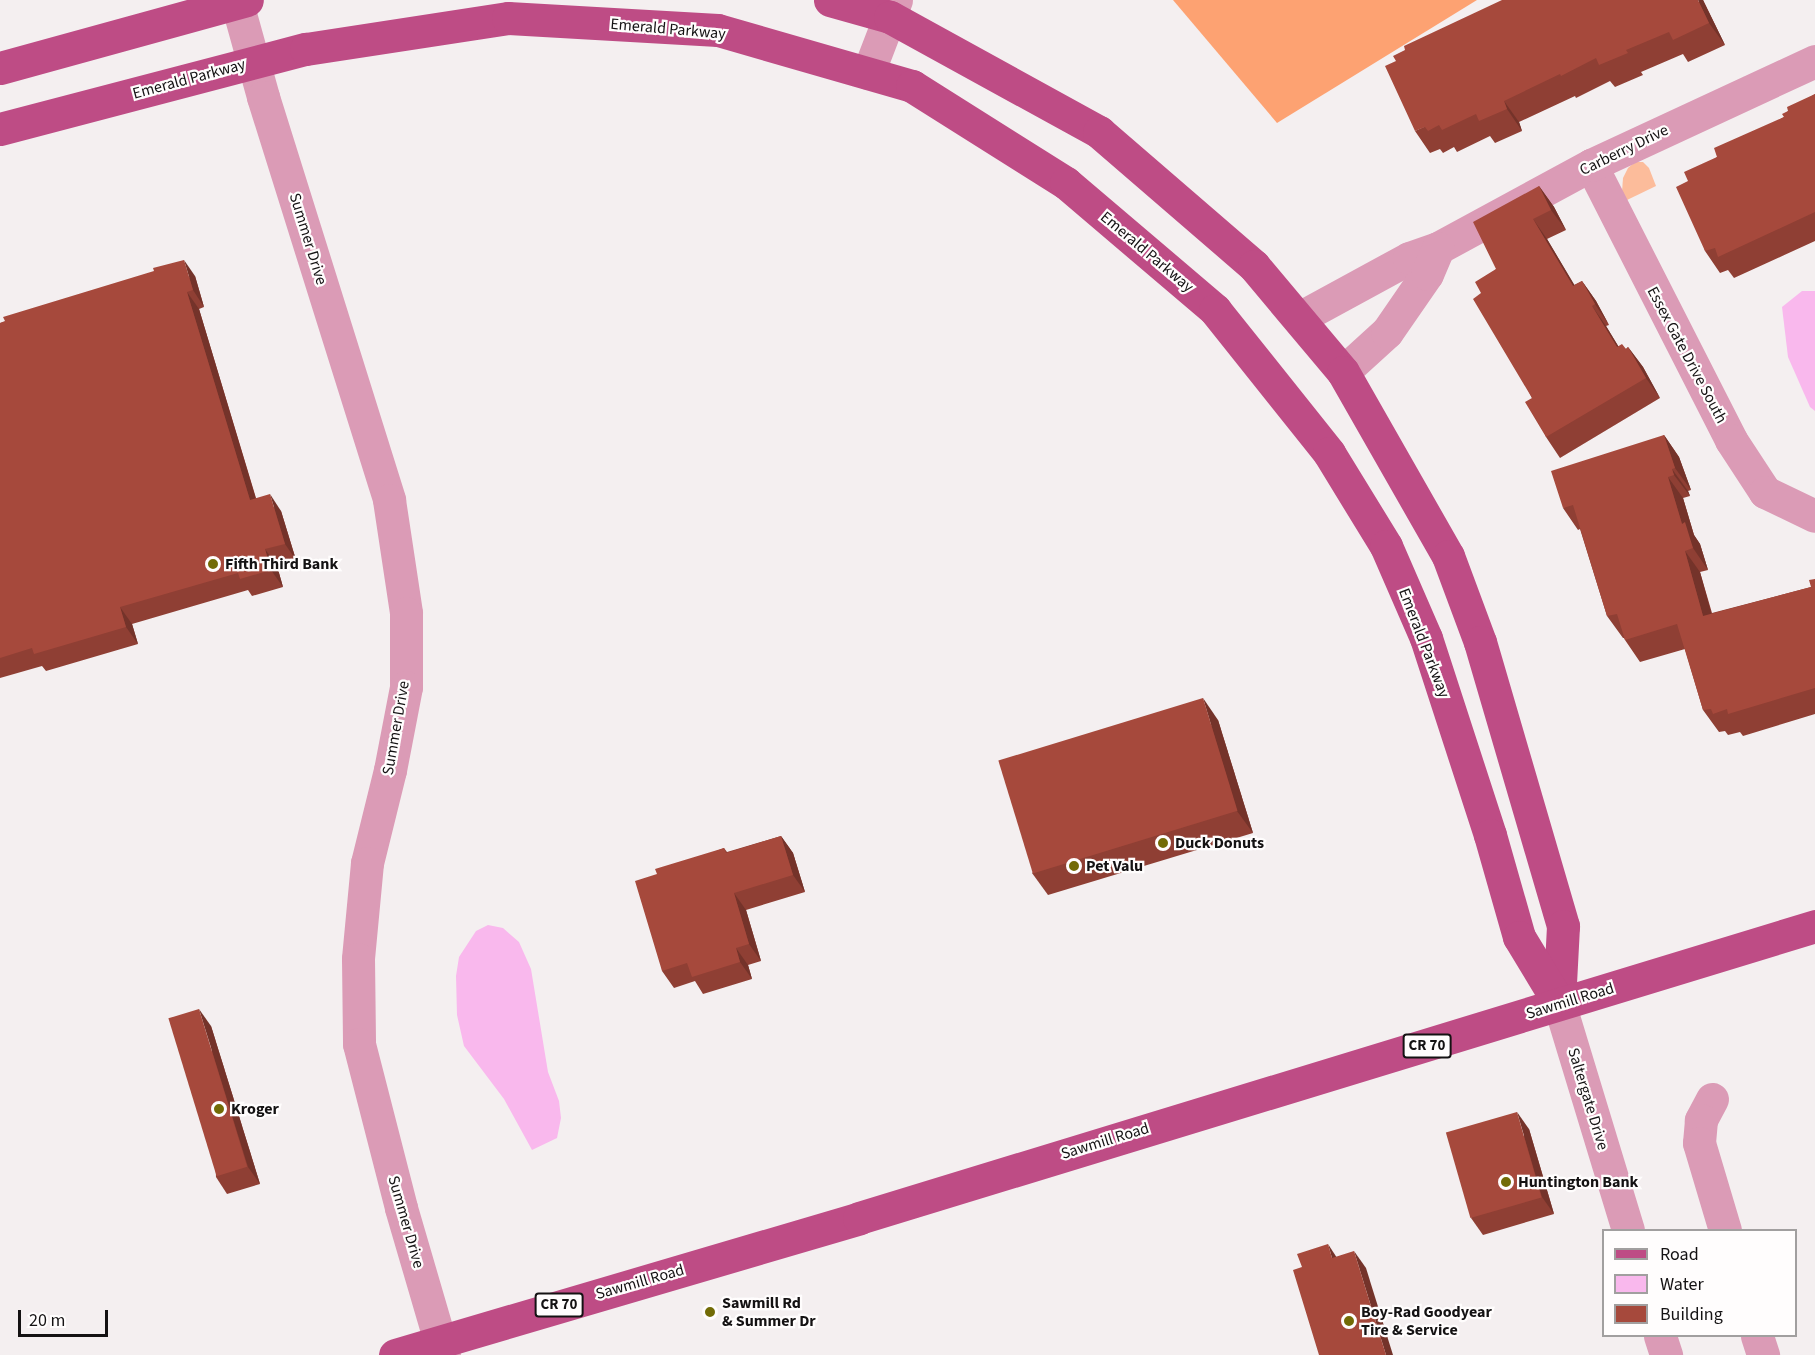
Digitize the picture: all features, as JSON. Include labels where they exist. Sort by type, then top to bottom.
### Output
[{"type":"main road","points":[[830,0],[893,8],[1099,132],[1254,266],[1343,372],[1448,556],[1480,642],[1563,926],[1559,1003]]},
{"type":"main road","points":[[0,68],[242,1]]},
{"type":"main road","name":"Emerald Parkway","points":[[0,129],[306,49],[508,18],[718,30],[912,86],[1066,183],[1215,310],[1329,453],[1386,546],[1426,638],[1490,834],[1519,937],[1559,1003]]},
{"type":"main road","name":"Sawmill Road","points":[[394,1355],[442,1348],[1038,1161],[1478,1030],[1559,1003],[1815,926]]},
{"type":"street","name":"Summer Drive","points":[[242,1],[253,63],[389,500],[406,613],[406,687],[390,770],[367,863],[358,959],[359,1044],[401,1208],[442,1348]]},
{"type":"street","points":[[868,73],[893,8]]},
{"type":"street","name":"Carberry Drive","points":[[1299,318],[1409,258],[1438,248],[1591,165],[1815,61]]},
{"type":"street","name":"Essex Gate Drive South","points":[[1591,165],[1731,440],[1765,492],[1815,516]]},
{"type":"street","points":[[1343,372],[1387,332],[1427,274],[1438,248]]},
{"type":"street","name":"Saltergate Drive","points":[[1559,1003],[1628,1229]]},
{"type":"street","points":[[1712,1100],[1701,1120],[1699,1143],[1725,1229]]},
{"type":"street","points":[[1661,1337],[1666,1355]]},
{"type":"street","points":[[1758,1337],[1763,1355]]},
{"type":"shaded area","points":[[1173,0],[1477,0],[1277,123]]},
{"type":"shaded area","points":[[1635,162],[1643,162],[1649,168],[1656,186],[1627,200],[1622,192],[1623,178],[1628,168]]},
{"type":"water","points":[[1802,291],[1815,291],[1815,411],[1810,407],[1788,357],[1782,307]]},
{"type":"water","points":[[488,925],[503,928],[519,942],[531,969],[548,1072],[559,1101],[561,1118],[557,1138],[532,1150],[504,1099],[464,1046],[457,1015],[456,976],[459,957],[476,931]]},
{"type":"building","points":[[1502,0],[1698,0],[1709,23],[1673,40],[1669,32],[1626,50],[1628,53],[1599,65],[1596,58],[1504,101],[1507,109],[1479,121],[1476,114],[1442,130],[1439,125],[1428,131],[1425,127],[1415,131],[1385,66],[1396,61],[1393,56],[1405,50],[1404,46]]},
{"type":"building","points":[[1815,94],[1815,212],[1718,257],[1715,248],[1705,251],[1676,187],[1688,181],[1684,172],[1717,157],[1714,148],[1784,117],[1782,114],[1788,111],[1787,107]]},
{"type":"building","points":[[1539,186],[1551,210],[1533,219],[1573,286],[1582,281],[1595,304],[1592,306],[1617,347],[1622,344],[1626,349],[1628,347],[1646,378],[1546,437],[1525,402],[1532,398],[1473,299],[1481,293],[1475,282],[1496,269],[1473,222]]},
{"type":"building","points":[[184,260],[193,290],[187,292],[250,500],[270,494],[285,544],[265,549],[271,570],[240,579],[238,573],[120,607],[126,627],[34,654],[32,648],[0,658],[0,323],[5,321],[3,317]]},
{"type":"building","points":[[1664,435],[1675,468],[1672,469],[1674,475],[1668,477],[1682,524],[1685,522],[1693,548],[1685,551],[1703,616],[1811,587],[1809,580],[1815,579],[1815,688],[1728,714],[1727,709],[1713,714],[1711,709],[1703,710],[1677,624],[1625,640],[1617,614],[1607,616],[1573,505],[1563,508],[1551,471]]},
{"type":"building","points":[[1203,698],[1237,811],[1033,873],[998,761]]},
{"type":"building","points":[[781,836],[793,875],[734,893],[749,944],[736,948],[740,962],[692,977],[687,963],[662,971],[635,881],[657,874],[655,869],[724,848],[726,853]]},
{"type":"building","name":"Kroger","points":[[199,1009],[247,1167],[217,1176],[168,1018]]},
{"type":"building","name":"Huntington Bank","points":[[1517,1112],[1542,1198],[1470,1218],[1446,1132]]},
{"type":"building","name":"Boy-Rad Goodyear Tire & Service","points":[[1328,1244],[1332,1258],[1354,1251],[1386,1355],[1319,1355],[1293,1270],[1302,1267],[1297,1254]]},
{"type":"place","name":"Fifth Third Bank","points":[[213,564]]},
{"type":"place","name":"Duck Donuts","points":[[1163,843]]},
{"type":"place","name":"Pet Valu","points":[[1074,866]]},
{"type":"place","name":"Kroger","points":[[219,1109]]},
{"type":"place","name":"Huntington Bank","points":[[1506,1182]]},
{"type":"place","name":"Sawmill Rd & Summer Dr","points":[[710,1312]]},
{"type":"place","name":"Boy-Rad Goodyear Tire & Service","points":[[1349,1321]]}]
